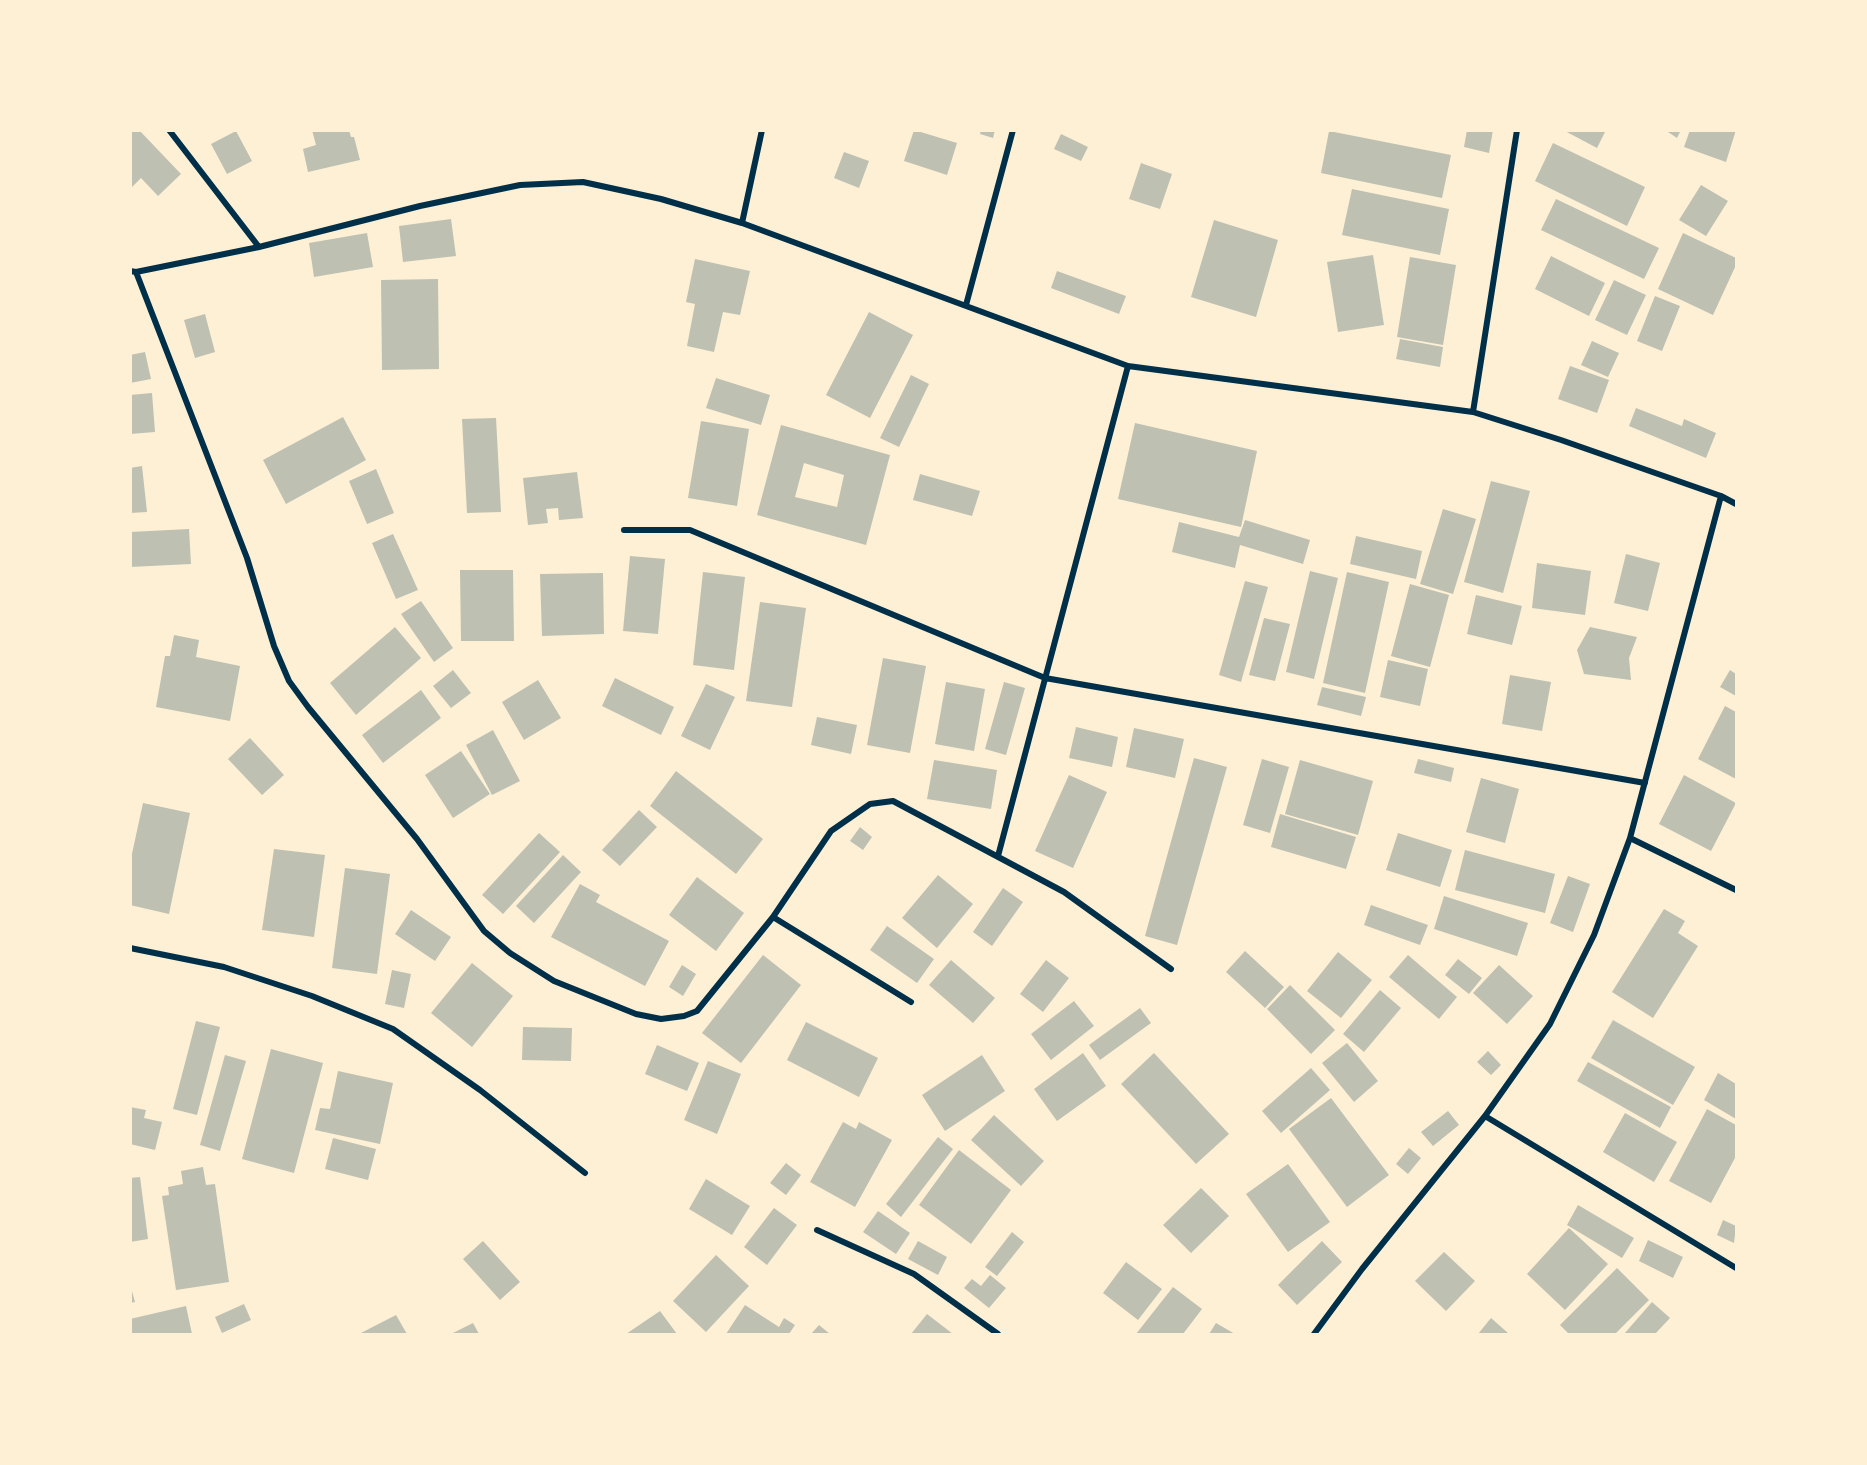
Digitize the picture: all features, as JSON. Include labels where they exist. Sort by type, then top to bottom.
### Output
[{"type":"street","points":[[169,130],[259,247]]},
{"type":"street","points":[[742,223],[762,130]]},
{"type":"street","points":[[966,305],[1013,130]]},
{"type":"street","points":[[1473,412],[1517,130]]},
{"type":"street","points":[[1171,969],[1064,892],[893,801],[870,804],[831,831],[773,917],[697,1011],[684,1016],[661,1018],[636,1014],[554,981],[510,953],[484,931],[417,838],[308,707],[290,681],[274,646],[247,558],[133,272],[259,247],[420,206],[520,185],[583,182],[661,199],[742,223],[1128,366],[1473,412],[1561,440],[1721,496],[1737,504]]},
{"type":"street","points":[[998,855],[1128,366]]},
{"type":"street","points":[[1314,1335],[1362,1269],[1485,1116],[1550,1024],[1594,935],[1629,838],[1645,783],[1721,496]]},
{"type":"street","points":[[624,530],[690,530],[1046,678],[1645,783]]},
{"type":"street","points":[[1629,838],[1737,890]]},
{"type":"street","points":[[773,917],[911,1002]]},
{"type":"street","points":[[130,948],[224,967],[312,996],[393,1029],[480,1090],[585,1173]]},
{"type":"street","points":[[1485,1116],[1737,1268]]},
{"type":"street","points":[[817,1230],[914,1274],[998,1335]]},
{"type":"building","points":[[130,130],[139,130],[181,174],[158,196],[141,178],[130,189]]},
{"type":"building","points":[[312,130],[349,130],[351,137],[354,137],[360,160],[308,172],[303,149],[316,145]]},
{"type":"building","points":[[914,130],[957,143],[947,175],[904,161]]},
{"type":"building","points":[[981,130],[995,130],[993,138],[980,134]]},
{"type":"building","points":[[1467,130],[1493,130],[1489,153],[1464,147]]},
{"type":"building","points":[[1563,130],[1606,130],[1597,148]]},
{"type":"building","points":[[1665,130],[1681,130],[1677,138]]},
{"type":"building","points":[[1690,130],[1736,130],[1726,162],[1684,147]]},
{"type":"building","points":[[236,131],[252,161],[227,174],[211,144]]},
{"type":"building","points":[[1329,131],[1451,155],[1442,198],[1321,173]]},
{"type":"building","points":[[1061,134],[1088,147],[1081,161],[1054,149]]},
{"type":"building","points":[[1553,143],[1645,187],[1627,226],[1535,181]]},
{"type":"building","points":[[844,152],[869,161],[859,188],[834,178]]},
{"type":"building","points":[[1141,163],[1172,174],[1160,209],[1129,199]]},
{"type":"building","points":[[1701,185],[1728,201],[1706,236],[1679,220]]},
{"type":"building","points":[[1352,189],[1449,209],[1440,255],[1342,235]]},
{"type":"building","points":[[1556,199],[1659,248],[1644,279],[1541,230]]},
{"type":"building","points":[[451,219],[456,256],[403,262],[399,226]]},
{"type":"building","points":[[1214,220],[1278,240],[1256,317],[1191,297]]},
{"type":"building","points":[[367,233],[373,267],[314,277],[309,243]]},
{"type":"building","points":[[1683,233],[1736,258],[1736,265],[1713,315],[1658,289]]},
{"type":"building","points":[[1373,255],[1384,325],[1338,332],[1327,262]]},
{"type":"building","points":[[1551,256],[1605,283],[1589,316],[1535,289]]},
{"type":"building","points":[[1410,257],[1456,265],[1443,345],[1397,337]]},
{"type":"building","points":[[695,259],[750,271],[740,315],[723,312],[714,352],[687,346],[695,304],[686,302]]},
{"type":"building","points":[[1057,271],[1126,296],[1119,314],[1051,288]]},
{"type":"building","points":[[438,279],[439,369],[382,370],[381,280]]},
{"type":"building","points":[[1614,280],[1646,295],[1627,335],[1595,320]]},
{"type":"building","points":[[1655,296],[1680,306],[1662,351],[1637,341]]},
{"type":"building","points":[[869,312],[913,335],[870,418],[826,395]]},
{"type":"building","points":[[205,314],[215,352],[195,358],[184,320]]},
{"type":"building","points":[[1400,339],[1443,347],[1440,367],[1396,359]]},
{"type":"building","points":[[1592,341],[1619,353],[1608,377],[1581,365]]},
{"type":"building","points":[[145,352],[151,379],[130,383],[130,355]]},
{"type":"building","points":[[1570,366],[1609,380],[1597,413],[1558,399]]},
{"type":"building","points":[[911,375],[929,384],[899,447],[880,438]]},
{"type":"building","points":[[716,378],[770,395],[761,425],[706,408]]},
{"type":"building","points":[[152,393],[155,432],[130,434],[130,395]]},
{"type":"building","points":[[1636,408],[1682,426],[1684,419],[1716,433],[1706,458],[1629,426]]},
{"type":"building","points":[[343,417],[366,460],[286,504],[263,460]]},
{"type":"building","points":[[496,418],[501,512],[467,513],[462,419]]},
{"type":"building","points":[[701,421],[749,429],[737,506],[688,498]]},
{"type":"building","points":[[1135,423],[1257,451],[1241,527],[1118,499]]},
{"type":"building","points":[[781,425],[890,455],[866,545],[757,515]],"holes":[[[804,463],[844,475],[837,507],[795,497]]]},
{"type":"building","points":[[142,466],[147,512],[130,513],[130,468]]},
{"type":"building","points":[[376,469],[394,513],[367,524],[349,481]]},
{"type":"building","points":[[577,472],[583,518],[559,520],[558,508],[546,509],[548,523],[528,525],[523,478]]},
{"type":"building","points":[[920,474],[980,491],[972,516],[913,500]]},
{"type":"building","points":[[1491,481],[1530,491],[1503,593],[1464,582]]},
{"type":"building","points":[[1443,509],[1476,519],[1453,594],[1420,584]]},
{"type":"building","points":[[1245,520],[1310,540],[1303,564],[1240,545],[1235,568],[1172,552],[1179,522],[1239,537]]},
{"type":"building","points":[[189,529],[191,564],[130,567],[130,532]]},
{"type":"building","points":[[393,534],[418,590],[396,599],[372,543]]},
{"type":"building","points":[[1356,536],[1422,551],[1416,579],[1350,564]]},
{"type":"building","points":[[1626,554],[1660,563],[1648,611],[1614,603]]},
{"type":"building","points":[[630,556],[665,559],[658,634],[623,631]]},
{"type":"building","points":[[1537,563],[1591,571],[1585,615],[1532,608]]},
{"type":"building","points":[[460,570],[513,570],[514,641],[461,641]]},
{"type":"building","points":[[1310,571],[1338,578],[1314,679],[1286,672]]},
{"type":"building","points":[[703,572],[745,577],[734,670],[693,665]]},
{"type":"building","points":[[1347,572],[1389,582],[1365,693],[1323,683]]},
{"type":"building","points":[[603,573],[604,634],[542,636],[540,574]]},
{"type":"building","points":[[1245,581],[1268,587],[1241,682],[1219,675]]},
{"type":"building","points":[[1410,584],[1449,595],[1430,667],[1391,656]]},
{"type":"building","points":[[1476,595],[1522,606],[1512,645],[1467,634]]},
{"type":"building","points":[[421,601],[453,648],[434,662],[401,614]]},
{"type":"building","points":[[760,602],[806,608],[792,707],[746,701]]},
{"type":"building","points":[[1264,618],[1290,624],[1275,681],[1249,675]]},
{"type":"building","points":[[395,627],[421,658],[356,715],[330,683]]},
{"type":"building","points":[[1590,627],[1637,637],[1629,658],[1631,680],[1584,674],[1577,650]]},
{"type":"building","points":[[174,635],[199,640],[196,657],[240,666],[230,721],[156,707],[165,656],[170,656]]},
{"type":"building","points":[[883,658],[926,666],[910,753],[867,745]]},
{"type":"building","points":[[1388,660],[1428,669],[1420,706],[1380,697]]},
{"type":"building","points":[[453,670],[471,693],[451,708],[433,686]]},
{"type":"building","points":[[1730,670],[1736,674],[1736,696],[1720,687]]},
{"type":"building","points":[[1510,675],[1551,682],[1542,731],[1502,724]]},
{"type":"building","points":[[615,678],[674,707],[661,735],[602,706]]},
{"type":"building","points":[[538,680],[561,718],[524,740],[502,702]]},
{"type":"building","points":[[946,682],[985,689],[974,751],[935,744]]},
{"type":"building","points":[[1004,682],[1025,688],[1006,755],[985,749]]},
{"type":"building","points":[[706,684],[735,697],[710,750],[681,736]]},
{"type":"building","points":[[1322,687],[1366,697],[1361,716],[1317,705]]},
{"type":"building","points":[[421,690],[441,718],[383,763],[362,735]]},
{"type":"building","points":[[1725,706],[1736,712],[1736,779],[1698,759]]},
{"type":"building","points":[[817,717],[857,725],[851,754],[811,745]]},
{"type":"building","points":[[1076,727],[1118,737],[1112,767],[1069,758]]},
{"type":"building","points":[[1134,728],[1184,739],[1175,778],[1126,767]]},
{"type":"building","points":[[493,730],[520,781],[492,795],[466,745]]},
{"type":"building","points":[[250,738],[284,775],[262,795],[228,759]]},
{"type":"building","points":[[461,751],[490,794],[453,818],[425,775]]},
{"type":"building","points":[[1194,758],[1227,767],[1177,945],[1145,936]]},
{"type":"building","points":[[1262,759],[1289,767],[1270,833],[1243,825]]},
{"type":"building","points":[[1418,759],[1454,768],[1451,782],[1414,773]]},
{"type":"building","points":[[934,760],[997,770],[991,809],[927,799]]},
{"type":"building","points":[[1300,760],[1373,781],[1358,835],[1285,814]]},
{"type":"building","points":[[676,771],[763,839],[736,874],[650,806]]},
{"type":"building","points":[[1069,775],[1107,792],[1073,868],[1035,851]]},
{"type":"building","points":[[1684,775],[1736,803],[1711,851],[1659,824]]},
{"type":"building","points":[[1481,778],[1519,789],[1505,843],[1466,832]]},
{"type":"building","points":[[143,803],[190,813],[169,914],[130,905],[130,863]]},
{"type":"building","points":[[639,810],[657,827],[620,866],[602,850]]},
{"type":"building","points":[[1280,814],[1356,837],[1346,869],[1271,847]]},
{"type":"building","points":[[860,827],[872,837],[863,850],[850,841]]},
{"type":"building","points":[[539,833],[560,852],[503,914],[482,895]]},
{"type":"building","points":[[1398,833],[1452,850],[1440,887],[1386,870]]},
{"type":"building","points":[[274,849],[325,855],[314,937],[262,930]]},
{"type":"building","points":[[1465,850],[1555,874],[1545,913],[1455,890]]},
{"type":"building","points":[[563,855],[581,872],[534,923],[516,906]]},
{"type":"building","points":[[345,868],[390,874],[377,974],[332,968]]},
{"type":"building","points":[[938,875],[973,904],[937,948],[902,918]]},
{"type":"building","points":[[1568,876],[1590,884],[1573,932],[1550,923]]},
{"type":"building","points":[[697,877],[744,913],[716,951],[669,915]]},
{"type":"building","points":[[580,884],[600,895],[596,902],[669,941],[645,986],[551,937]]},
{"type":"building","points":[[1003,888],[1023,902],[992,946],[973,932]]},
{"type":"building","points":[[1444,896],[1528,923],[1517,956],[1434,929]]},
{"type":"building","points":[[1371,905],[1428,925],[1420,945],[1364,925]]},
{"type":"building","points":[[1664,909],[1685,921],[1678,933],[1698,946],[1653,1018],[1612,992]]},
{"type":"building","points":[[411,910],[451,937],[435,961],[395,934]]},
{"type":"building","points":[[887,926],[934,959],[917,983],[870,950]]},
{"type":"building","points":[[1245,951],[1284,987],[1265,1008],[1226,972]]},
{"type":"building","points":[[1338,952],[1372,980],[1341,1018],[1307,991]]},
{"type":"building","points":[[763,955],[801,985],[741,1063],[702,1033]]},
{"type":"building","points":[[1408,955],[1457,997],[1439,1019],[1389,977]]},
{"type":"building","points":[[1458,959],[1482,978],[1469,994],[1445,975]]},
{"type":"building","points":[[951,960],[995,998],[973,1023],[929,985]]},
{"type":"building","points":[[1046,960],[1069,978],[1043,1012],[1020,994]]},
{"type":"building","points":[[472,963],[513,996],[472,1047],[431,1013]]},
{"type":"building","points":[[682,965],[696,974],[683,996],[669,987]]},
{"type":"building","points":[[1499,965],[1533,996],[1507,1024],[1473,993]]},
{"type":"building","points":[[392,970],[411,974],[404,1008],[385,1004]]},
{"type":"building","points":[[1290,985],[1335,1030],[1311,1054],[1267,1009]]},
{"type":"building","points":[[1380,990],[1401,1008],[1364,1052],[1343,1034]]},
{"type":"building","points":[[1074,1001],[1094,1026],[1051,1060],[1031,1034]]},
{"type":"building","points":[[1140,1008],[1151,1023],[1100,1060],[1089,1045]]},
{"type":"building","points":[[1613,1020],[1695,1067],[1673,1105],[1591,1058]]},
{"type":"building","points":[[196,1021],[220,1027],[197,1115],[173,1109]]},
{"type":"building","points":[[806,1022],[878,1058],[859,1097],[787,1060]]},
{"type":"building","points":[[523,1027],[572,1028],[571,1061],[522,1060]]},
{"type":"building","points":[[1347,1043],[1378,1081],[1354,1102],[1322,1063]]},
{"type":"building","points":[[657,1045],[699,1063],[687,1091],[645,1074]]},
{"type":"building","points":[[271,1049],[323,1063],[294,1173],[242,1159]]},
{"type":"building","points":[[1488,1051],[1501,1065],[1491,1075],[1477,1062]]},
{"type":"building","points":[[1083,1053],[1106,1086],[1057,1121],[1034,1089]]},
{"type":"building","points":[[1154,1053],[1229,1134],[1196,1164],[1121,1084]]},
{"type":"building","points":[[225,1055],[246,1061],[220,1151],[200,1145]]},
{"type":"building","points":[[982,1055],[1005,1091],[945,1131],[922,1095]]},
{"type":"building","points":[[708,1061],[741,1074],[717,1134],[684,1120]]},
{"type":"building","points":[[1588,1062],[1671,1107],[1660,1128],[1577,1081]]},
{"type":"building","points":[[1311,1068],[1330,1090],[1281,1133],[1262,1111]]},
{"type":"building","points":[[338,1071],[393,1083],[380,1144],[315,1130],[320,1108],[330,1109]]},
{"type":"building","points":[[1718,1073],[1736,1084],[1736,1119],[1704,1100]]},
{"type":"building","points":[[1331,1098],[1389,1175],[1347,1207],[1289,1129]]},
{"type":"building","points":[[130,1107],[146,1110],[144,1118],[162,1122],[155,1150],[130,1144]]},
{"type":"building","points":[[1707,1109],[1736,1125],[1736,1156],[1711,1203],[1669,1181]]},
{"type":"building","points":[[1448,1111],[1459,1125],[1433,1146],[1421,1132]]},
{"type":"building","points":[[1625,1113],[1677,1142],[1654,1182],[1603,1152]]},
{"type":"building","points":[[994,1115],[1044,1161],[1021,1186],[971,1140]]},
{"type":"building","points":[[843,1122],[856,1129],[859,1122],[892,1140],[855,1207],[810,1182]]},
{"type":"building","points":[[938,1137],[953,1149],[901,1217],[886,1204]]},
{"type":"building","points":[[333,1138],[376,1149],[368,1180],[325,1169]]},
{"type":"building","points":[[1409,1148],[1421,1158],[1408,1174],[1396,1164]]},
{"type":"building","points":[[959,1150],[1011,1190],[971,1244],[919,1205]]},
{"type":"building","points":[[786,1163],[801,1175],[786,1195],[770,1183]]},
{"type":"building","points":[[1288,1164],[1330,1222],[1288,1252],[1246,1194]]},
{"type":"building","points":[[203,1167],[206,1185],[215,1184],[229,1282],[176,1290],[162,1196],[169,1195],[168,1187],[183,1184],[181,1171]]},
{"type":"building","points":[[140,1177],[148,1239],[130,1242],[130,1178]]},
{"type":"building","points":[[706,1179],[750,1206],[732,1235],[689,1209]]},
{"type":"building","points":[[1201,1188],[1229,1216],[1191,1253],[1163,1225]]},
{"type":"building","points":[[1578,1205],[1634,1238],[1622,1258],[1567,1225]]},
{"type":"building","points":[[774,1208],[797,1225],[767,1265],[744,1247]]},
{"type":"building","points":[[878,1211],[910,1233],[896,1254],[863,1232]]},
{"type":"building","points":[[1723,1220],[1736,1226],[1734,1243],[1717,1235]]},
{"type":"building","points":[[1569,1228],[1608,1264],[1565,1310],[1527,1274]]},
{"type":"building","points":[[1012,1232],[1024,1242],[997,1276],[985,1267]]},
{"type":"building","points":[[1648,1240],[1683,1257],[1673,1278],[1639,1261]]},
{"type":"building","points":[[483,1241],[520,1282],[500,1300],[463,1259]]},
{"type":"building","points":[[918,1241],[947,1257],[938,1275],[908,1259]]},
{"type":"building","points":[[1322,1241],[1342,1262],[1297,1305],[1278,1285]]},
{"type":"building","points":[[1444,1252],[1475,1281],[1446,1311],[1415,1281]]},
{"type":"building","points":[[716,1255],[749,1286],[706,1332],[673,1301]]},
{"type":"building","points":[[1126,1262],[1162,1289],[1138,1320],[1103,1293]]},
{"type":"building","points":[[1617,1268],[1649,1300],[1615,1334],[1569,1334],[1560,1325]]},
{"type":"building","points":[[990,1275],[1006,1288],[989,1308],[964,1288],[972,1279],[981,1286]]},
{"type":"building","points":[[130,1284],[135,1302],[130,1303]]},
{"type":"building","points":[[1173,1287],[1202,1309],[1183,1334],[1136,1334]]},
{"type":"building","points":[[1652,1302],[1670,1318],[1655,1334],[1624,1334]]},
{"type":"building","points":[[244,1304],[251,1320],[222,1333],[215,1317]]},
{"type":"building","points":[[745,1305],[779,1327],[784,1318],[795,1325],[789,1334],[726,1334]]},
{"type":"building","points":[[186,1306],[192,1334],[130,1334],[130,1319]]},
{"type":"building","points":[[660,1311],[677,1334],[626,1334]]},
{"type":"building","points":[[927,1314],[953,1334],[911,1334]]},
{"type":"building","points":[[396,1315],[407,1334],[359,1334]]},
{"type":"building","points":[[1491,1318],[1508,1333],[1478,1334]]},
{"type":"building","points":[[473,1323],[479,1334],[451,1334]]},
{"type":"building","points":[[1216,1323],[1235,1334],[1209,1334]]},
{"type":"building","points":[[819,1325],[830,1334],[811,1334]]}]
